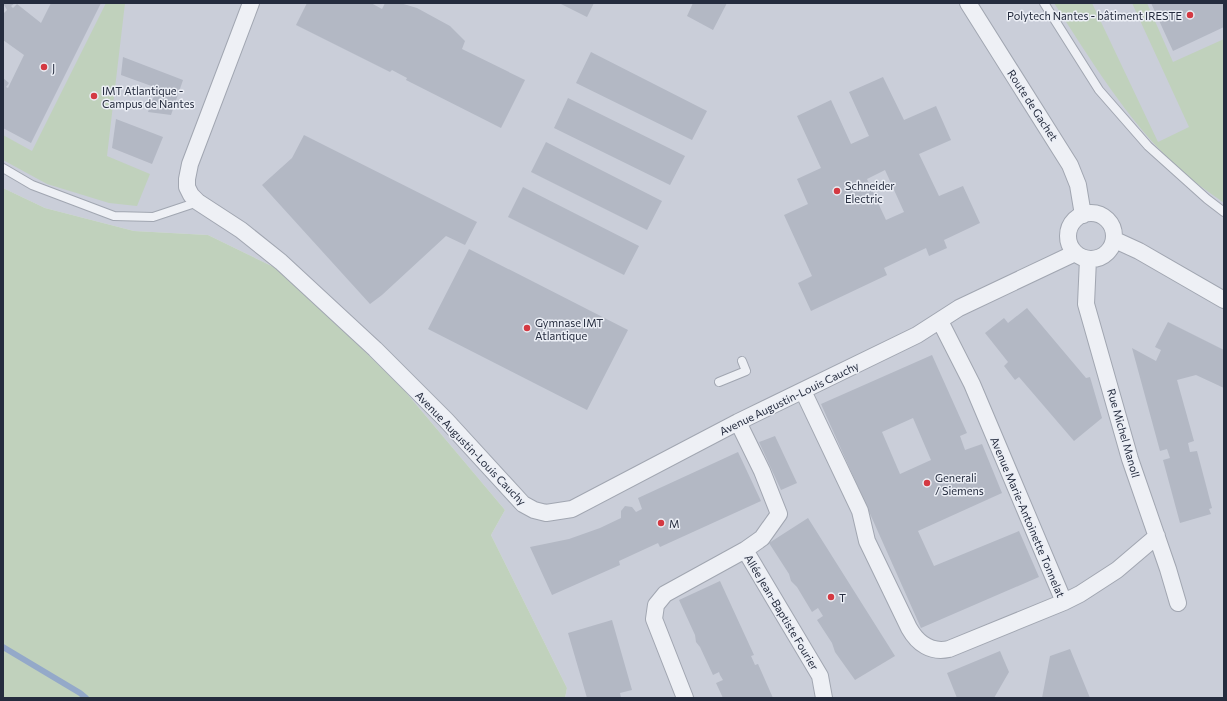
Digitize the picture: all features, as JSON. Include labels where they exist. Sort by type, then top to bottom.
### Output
[{"type":"street","name":"Avenue Augustin-Louis Cauchy","points":[[251,3],[188,171],[188,187],[191,195],[198,202],[241,230],[286,267],[375,349],[446,420],[515,496],[528,508],[546,513],[572,509],[738,422],[917,335],[959,308],[1081,256]]},
{"type":"street","name":"Route de Gachet","points":[[968,3],[1070,165],[1078,185],[1083,215]]},
{"type":"street","points":[[1096,214],[1104,217],[1113,227],[1114,240],[1111,249],[1104,256],[1081,256],[1070,244],[1068,234],[1072,224],[1083,215],[1096,214]]},
{"type":"street","points":[[1114,240],[1139,251],[1224,300]]},
{"type":"street","name":"Rue Michel Manoll","points":[[1081,256],[1086,304],[1130,459],[1157,536],[1178,604]]},
{"type":"street","name":"Avenue Marie-Antoinette Tonnelat","points":[[803,391],[860,511],[867,541],[916,640],[931,649],[942,651],[1064,602],[972,384],[940,321]]},
{"type":"street","name":"Allée Jean-Baptiste Fourier","points":[[685,698],[654,619],[656,605],[665,594],[745,550],[762,538],[779,514],[765,478],[738,422]]},
{"type":"street","points":[[1064,602],[1117,570],[1157,536]]},
{"type":"street","name":"Allée Jean-Baptiste Fourier","points":[[745,550],[820,676],[824,698]]},
{"type":"lane","points":[[1044,3],[1099,90],[1148,146],[1206,199],[1224,212]]},
{"type":"lane","points":[[3,168],[32,185],[114,216],[153,217],[198,202]]},
{"type":"lane","points":[[719,382],[746,371],[742,360]]},
{"type":"shaded area","points":[[3,3],[1224,3],[1224,698],[565,698],[567,688],[491,535],[505,510],[404,390],[284,272],[208,235],[134,231],[45,208],[3,188]]},
{"type":"green space","points":[[106,3],[125,3],[107,156],[150,174],[137,206],[109,203],[47,184],[3,160],[3,135],[32,151]]},
{"type":"green space","points":[[1054,3],[1092,3],[1158,142],[1189,127],[1132,3],[1147,3],[1173,62],[1224,39],[1224,203],[1181,171],[1141,129],[1110,88]]},
{"type":"green space","points":[[3,188],[45,208],[134,231],[208,235],[284,272],[404,390],[505,510],[491,535],[567,688],[565,698],[3,698]]},
{"type":"building","name":"J","points":[[3,3],[15,3],[11,6],[13,8],[17,4],[41,23],[51,3],[101,3],[31,143],[3,128],[3,78],[9,83],[6,87],[8,88],[24,55],[3,40],[3,14],[7,10]]},
{"type":"building","points":[[307,3],[371,3],[382,9],[385,3],[400,3],[417,8],[450,26],[465,41],[462,49],[525,80],[501,128],[406,80],[407,78],[392,70],[390,72],[296,25]]},
{"type":"building","points":[[559,3],[594,3],[587,17]]},
{"type":"building","points":[[693,3],[727,3],[713,30],[687,16]]},
{"type":"building","name":"Polytech Nantes - bâtiment IRESTE","points":[[1151,3],[1224,3],[1224,27],[1173,51]]},
{"type":"building","points":[[591,52],[707,111],[692,140],[576,83]]},
{"type":"building","points":[[123,57],[183,80],[171,115],[148,112],[157,88],[121,75]]},
{"type":"building","name":"Schneider Electric","points":[[883,77],[904,120],[936,106],[951,140],[919,154],[939,196],[963,186],[980,223],[944,240],[947,248],[929,256],[926,248],[884,268],[887,275],[811,311],[798,283],[812,276],[784,215],[808,204],[797,179],[821,168],[797,116],[831,100],[851,144],[869,136],[849,92]],"holes":[[[885,170],[904,212],[886,220],[867,179]]]},
{"type":"building","points":[[568,98],[685,156],[670,185],[554,128]]},
{"type":"building","points":[[116,119],[163,137],[152,164],[112,148]]},
{"type":"building","points":[[304,135],[477,222],[465,245],[446,236],[382,295],[370,304],[262,185],[292,158]]},
{"type":"building","points":[[546,142],[662,201],[647,230],[531,172]]},
{"type":"building","points":[[523,187],[639,246],[624,275],[508,217]]},
{"type":"building","name":"Gymnase IMT Atlantique","points":[[469,249],[628,330],[587,410],[428,329]]},
{"type":"building","points":[[1027,308],[1086,378],[1090,377],[1102,418],[1074,441],[1019,377],[1015,380],[1004,366],[1008,362],[985,333],[1004,318],[1008,323]]},
{"type":"building","points":[[1168,322],[1224,350],[1224,388],[1196,375],[1177,380],[1194,441],[1188,443],[1190,452],[1197,451],[1212,508],[1209,509],[1211,514],[1180,523],[1163,460],[1170,458],[1167,449],[1160,451],[1132,348],[1156,361],[1161,350],[1155,347]]},
{"type":"building","name":"Generali / Siemens","points":[[932,355],[967,433],[960,436],[965,450],[982,444],[1002,493],[918,531],[934,566],[1019,531],[1039,577],[921,628],[821,404]],"holes":[[[913,418],[931,460],[900,474],[882,432]]]},
{"type":"building","points":[[775,436],[797,483],[781,490],[759,442]]},
{"type":"building","name":"M","points":[[738,452],[761,501],[660,547],[658,543],[619,561],[620,565],[552,595],[530,547],[569,539],[600,528],[621,518],[621,511],[625,506],[632,507],[636,512],[642,509],[638,498]]},
{"type":"building","name":"T","points":[[808,518],[895,656],[855,680],[835,652],[832,643],[817,620],[823,616],[818,608],[812,612],[797,587],[791,581],[789,574],[769,543]]},
{"type":"building","points":[[720,581],[754,655],[751,656],[755,665],[758,664],[773,698],[723,698],[716,683],[723,680],[719,672],[713,675],[700,647],[696,642],[695,635],[679,600]]},
{"type":"building","points":[[612,620],[632,690],[620,693],[621,698],[587,698],[568,633]]},
{"type":"building","points":[[1070,649],[1090,698],[1042,698],[1050,656]]},
{"type":"building","points":[[1000,651],[1009,672],[994,698],[957,698],[947,673]]},
{"type":"waterway","points":[[3,647],[86,698]]},
{"type":"place","name":"Polytech Nantes - bâtiment IRESTE","points":[[1190,15]]},
{"type":"place","name":"J","points":[[44,67]]},
{"type":"place","name":"IMT Atlantique - Campus de Nantes","points":[[94,96]]},
{"type":"place","name":"Schneider Electric","points":[[837,191]]},
{"type":"place","name":"Gymnase IMT Atlantique","points":[[527,328]]},
{"type":"place","name":"Generali / Siemens","points":[[927,483]]},
{"type":"place","name":"M","points":[[661,523]]},
{"type":"place","name":"T","points":[[831,597]]}]
